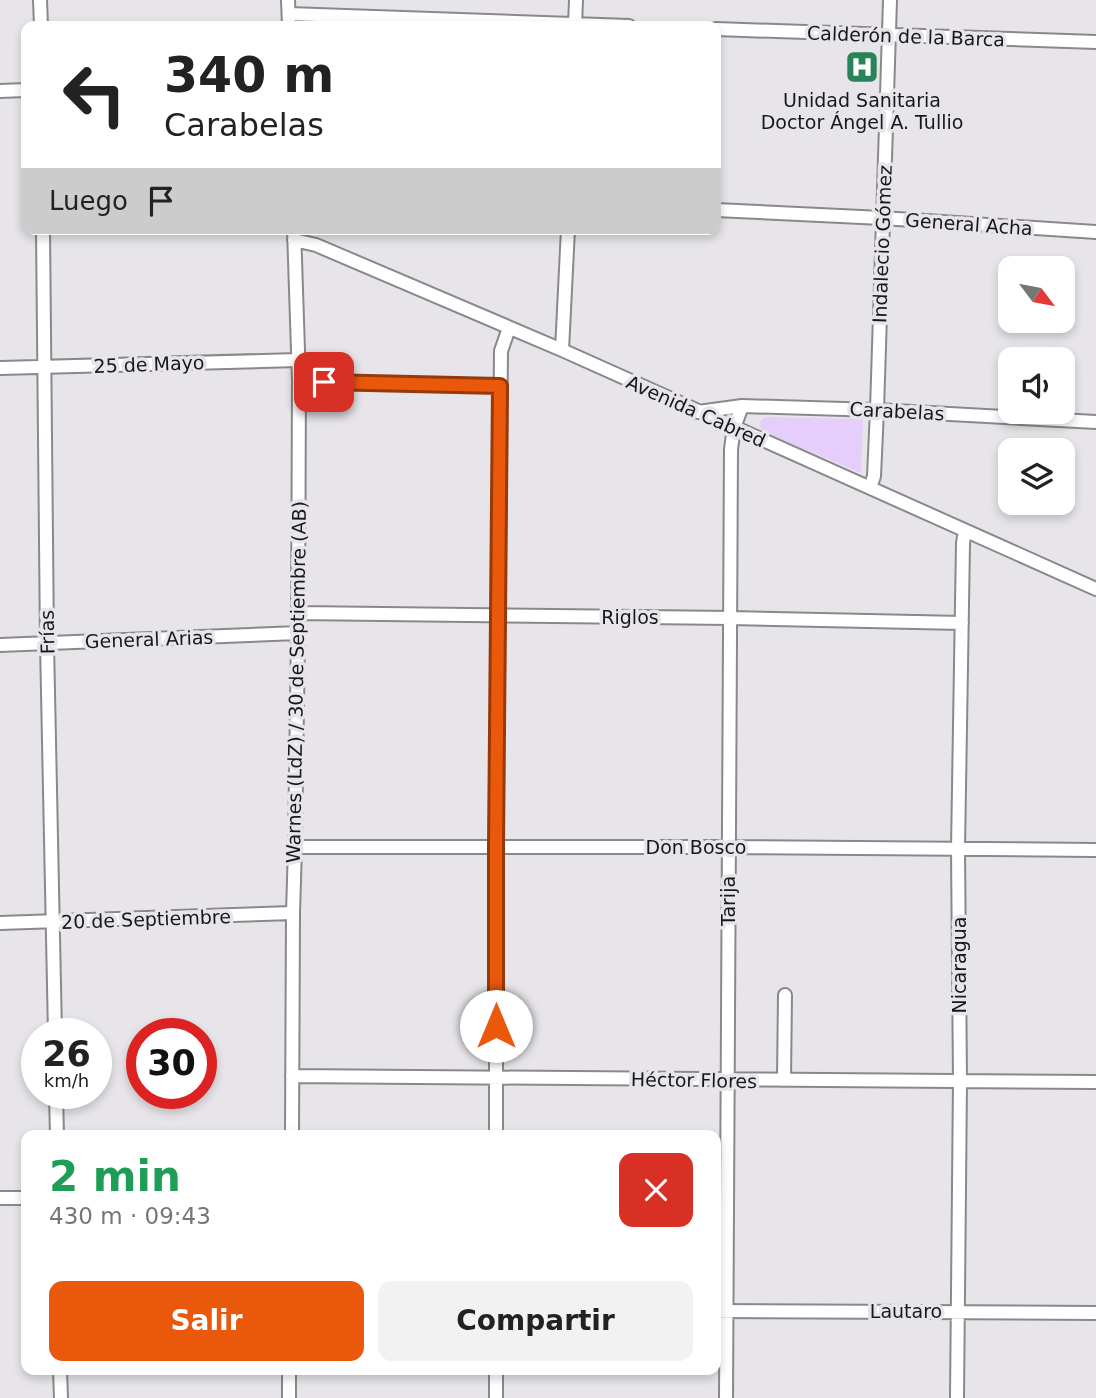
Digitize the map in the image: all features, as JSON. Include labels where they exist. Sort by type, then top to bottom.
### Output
[{"type":"street","points":[[40,0],[40,21]]},
{"type":"street","points":[[288,0],[289,20],[346,21]]},
{"type":"street","points":[[575,21],[576,0]]},
{"type":"street","name":"Indalecio Gómez","points":[[870,488],[874,476],[877,410],[890,0]]},
{"type":"street","name":"Calderón de la Barca","points":[[721,29],[1096,43]]},
{"type":"street","points":[[0,91],[21,90]]},
{"type":"street","name":"General Acha","points":[[721,210],[1096,232]]},
{"type":"street","name":"Frías","points":[[43,235],[47,643],[55,1018]]},
{"type":"street","name":"Warnes (LdZ) / 30 de Septiembre (AB)","points":[[292,1130],[299,381],[293,235]]},
{"type":"street","name":"Avenida Cabred","points":[[295,235],[562,350],[1096,589]]},
{"type":"street","points":[[562,350],[568,235]]},
{"type":"street","points":[[496,1130],[500,386],[501,351],[509,328]]},
{"type":"street","name":"25 de Mayo","points":[[0,368],[298,360]]},
{"type":"street","points":[[299,381],[500,386]]},
{"type":"street","name":"Carabelas","points":[[698,412],[742,406],[1096,422]]},
{"type":"street","name":"Tarija","points":[[726,1398],[721,1311],[728,1080],[731,449],[734,428],[742,406]]},
{"type":"street","name":"Nicaragua","points":[[957,1398],[960,1081],[958,849],[965,531]]},
{"type":"street","name":"Riglos","points":[[298,613],[962,623]]},
{"type":"street","name":"General Arias","points":[[0,645],[298,632]]},
{"type":"street","name":"Don Bosco","points":[[295,847],[1096,850]]},
{"type":"street","name":"20 de Septiembre","points":[[0,923],[293,913]]},
{"type":"street","points":[[784,1080],[785,996]]},
{"type":"street","name":"Héctor Flores","points":[[292,1076],[1096,1082]]},
{"type":"street","points":[[56,1109],[57,1130]]},
{"type":"street","points":[[0,1198],[21,1198]]},
{"type":"street","name":"Lautaro","points":[[721,1311],[1096,1313]]},
{"type":"street","points":[[60,1375],[61,1398]]},
{"type":"street","points":[[289,1375],[289,1398]]},
{"type":"street","points":[[496,1375],[496,1398]]},
{"type":"shaded area","points":[[765,417],[863,419],[861,473],[762,431],[759,423]]},
{"type":"place","name":"Unidad Sanitaria Doctor Ángel A. Tullio","points":[[862,67]]},
{"type":"route","points":[[324,382],[500,386],[496,1026]]}]
